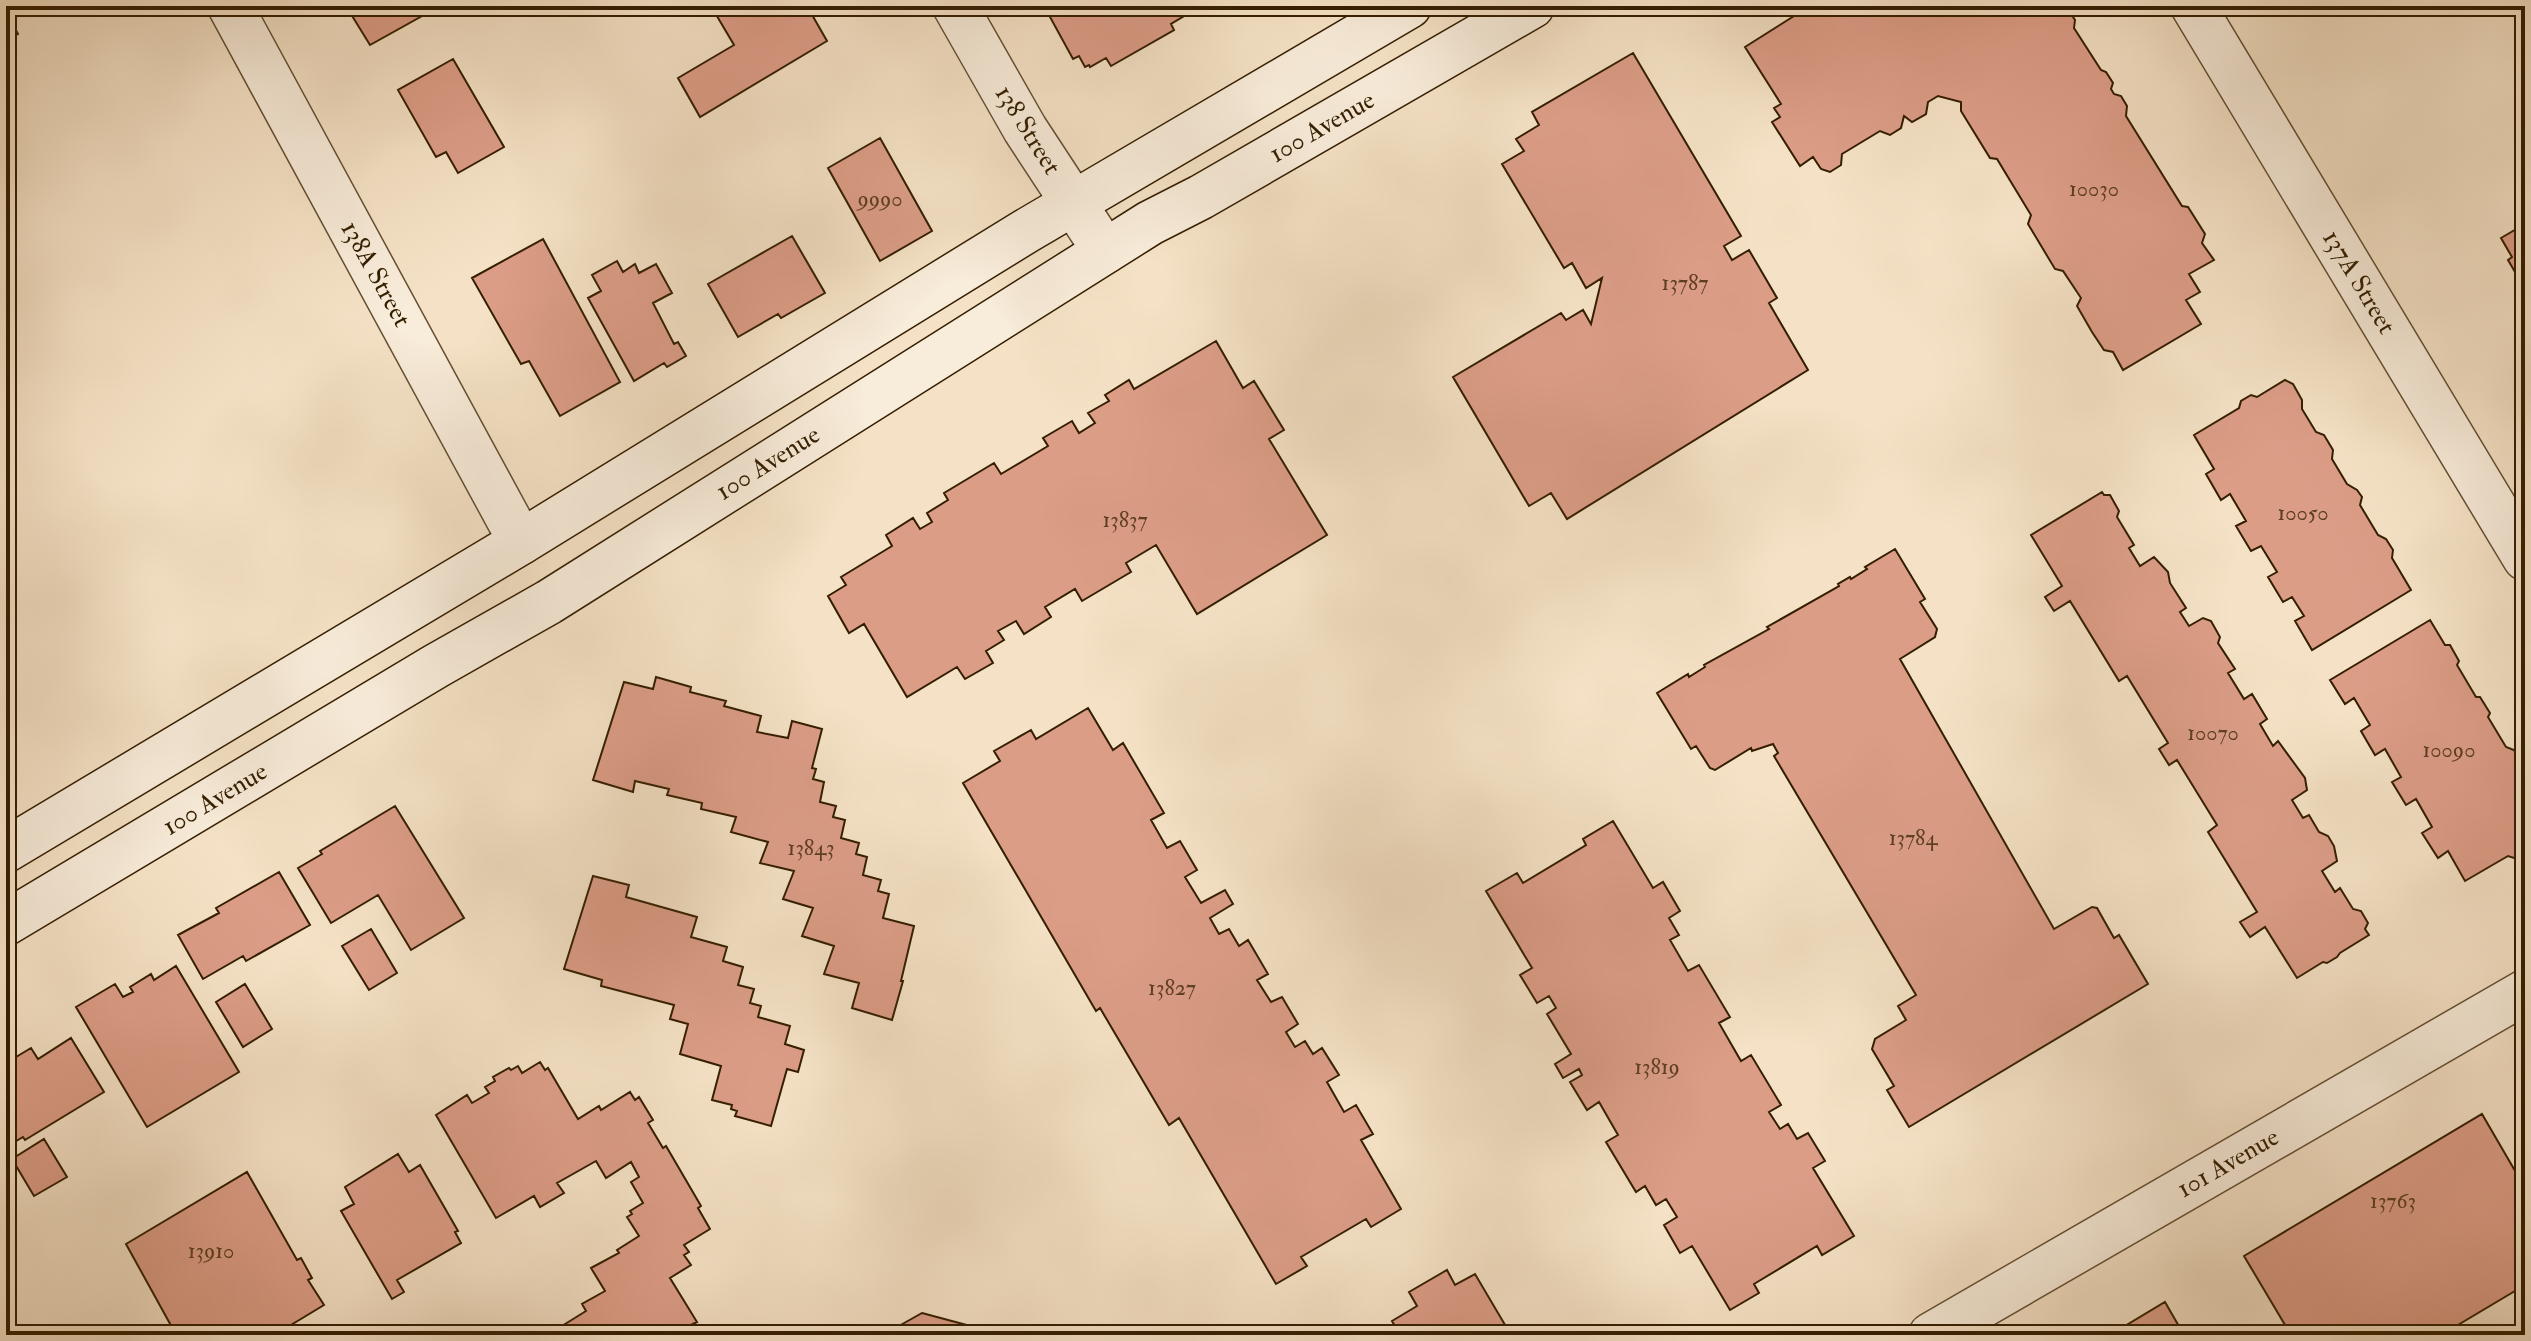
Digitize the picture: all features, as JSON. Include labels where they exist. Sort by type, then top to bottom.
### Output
[{"type":"main road","name":"138A Street","points":[[230,6],[521,542]]},
{"type":"main road","name":"138 Street","points":[[955,6],[1025,129],[1105,251]]},
{"type":"main road","points":[[6,850],[521,542],[1074,203],[1409,6]]},
{"type":"main road","name":"100 Avenue","points":[[6,923],[436,666],[549,602],[1105,251],[1532,6]]},
{"type":"main road","name":"137A Street","points":[[2193,6],[2525,558]]},
{"type":"main road","name":"101 Avenue","points":[[1931,1335],[2524,994]]},
{"type":"building","points":[[346,6],[440,6],[370,45]]},
{"type":"building","points":[[711,6],[807,6],[827,41],[700,117],[678,78],[734,45]]},
{"type":"building","points":[[1044,6],[1201,6],[1171,24],[1174,30],[1111,66],[1106,58],[1085,67],[1079,56],[1073,59]]},
{"type":"building","points":[[1810,6],[2066,6],[2075,20],[2074,28],[2113,83],[2111,89],[2114,94],[2121,96],[2127,106],[2126,116],[2182,206],[2188,207],[2205,234],[2202,243],[2214,260],[2189,274],[2200,292],[2186,300],[2201,324],[2123,370],[2113,352],[2104,350],[2092,332],[2077,306],[2081,298],[2063,271],[2055,269],[2028,224],[2031,215],[1997,159],[1990,158],[1961,111],[1961,102],[1938,96],[1928,102],[1926,114],[1912,122],[1904,116],[1901,128],[1890,135],[1880,131],[1842,154],[1841,165],[1830,172],[1821,169],[1813,157],[1800,166],[1772,122],[1780,117],[1774,108],[1781,104],[1745,47]]},
{"type":"building","points":[[6,13],[18,34],[6,41]]},
{"type":"building","points":[[1633,53],[1741,236],[1724,246],[1732,260],[1749,250],[1777,298],[1769,303],[1808,370],[1567,519],[1551,493],[1529,506],[1453,377],[1561,313],[1566,320],[1583,310],[1591,324],[1602,278],[1586,288],[1572,263],[1564,268],[1502,164],[1524,151],[1516,139],[1539,125],[1532,112]]},
{"type":"building","points":[[453,59],[504,147],[458,173],[446,152],[436,157],[398,90]]},
{"type":"building","points":[[880,138],[932,231],[880,261],[828,168]]},
{"type":"building","points":[[2525,224],[2525,289],[2508,260],[2512,257],[2501,238]]},
{"type":"building","points":[[792,236],[825,293],[781,318],[778,314],[738,337],[708,284]]},
{"type":"building","points":[[543,239],[620,382],[560,416],[529,361],[521,364],[472,278]]},
{"type":"building","points":[[617,261],[623,272],[635,264],[639,273],[656,264],[672,293],[653,303],[674,344],[678,342],[686,356],[667,367],[664,363],[634,381],[588,298],[601,291],[592,275]]},
{"type":"building","points":[[1216,341],[1243,388],[1254,381],[1284,430],[1269,439],[1327,535],[1197,614],[1156,545],[1126,563],[1131,572],[1082,601],[1075,589],[1045,607],[1051,617],[1024,634],[1016,621],[998,631],[1004,640],[986,651],[993,663],[965,679],[957,667],[907,697],[864,624],[849,633],[828,596],[846,585],[841,577],[892,546],[886,535],[913,518],[920,529],[932,522],[927,513],[948,500],[944,493],[994,463],[1001,474],[1048,446],[1043,438],[1072,421],[1079,433],[1095,423],[1088,413],[1109,401],[1105,395],[1129,380],[1134,389]]},
{"type":"building","points":[[2285,380],[2293,384],[2302,400],[2302,409],[2316,432],[2324,435],[2333,450],[2332,459],[2347,484],[2362,497],[2360,505],[2378,535],[2386,539],[2393,550],[2392,558],[2411,590],[2312,650],[2295,621],[2304,616],[2292,597],[2283,602],[2268,577],[2277,572],[2261,546],[2251,551],[2236,526],[2246,521],[2230,494],[2221,500],[2206,474],[2214,469],[2194,435],[2239,408],[2241,401],[2251,395],[2257,397]]},
{"type":"building","points":[[2102,492],[2110,495],[2119,511],[2117,517],[2134,545],[2129,548],[2140,566],[2154,557],[2168,572],[2170,583],[2186,608],[2180,612],[2189,626],[2203,618],[2211,621],[2220,637],[2218,643],[2235,669],[2228,673],[2244,699],[2252,694],[2267,719],[2260,724],[2273,746],[2278,741],[2305,778],[2307,790],[2292,800],[2303,818],[2309,815],[2319,832],[2328,836],[2334,846],[2337,861],[2322,871],[2335,892],[2340,888],[2353,909],[2361,911],[2368,923],[2365,929],[2369,935],[2327,963],[2323,962],[2297,978],[2265,927],[2250,937],[2240,922],[2257,912],[2208,832],[2217,825],[2177,760],[2169,765],[2159,749],[2168,743],[2127,676],[2119,681],[2070,601],[2054,611],[2045,597],[2062,586],[2031,535]]},
{"type":"building","points":[[1895,549],[1925,599],[1920,602],[1937,629],[1935,637],[1900,659],[2054,929],[2092,907],[2097,908],[2114,938],[2119,935],[2148,984],[1909,1127],[1887,1090],[1894,1086],[1872,1049],[1875,1039],[1906,1020],[1898,1006],[1916,995],[1774,756],[1778,753],[1773,744],[1752,751],[1751,748],[1715,770],[1710,768],[1696,746],[1691,749],[1657,693],[1769,629],[1767,627],[1851,579]]},
{"type":"building","points":[[2430,620],[2445,645],[2450,645],[2459,661],[2457,665],[2476,697],[2480,697],[2490,713],[2488,717],[2506,747],[2514,750],[2525,779],[2525,852],[2514,858],[2508,856],[2465,881],[2448,851],[2438,858],[2422,833],[2432,827],[2416,799],[2406,805],[2392,782],[2401,777],[2385,749],[2375,755],[2361,731],[2370,725],[2354,698],[2345,704],[2330,680]]},
{"type":"building","points":[[656,677],[691,687],[690,692],[726,701],[724,706],[761,716],[757,732],[788,738],[792,721],[822,729],[812,768],[816,769],[813,779],[824,782],[820,802],[836,806],[833,817],[845,820],[841,838],[859,843],[856,854],[867,857],[863,875],[881,880],[878,891],[889,894],[883,918],[914,926],[892,1020],[852,1008],[859,983],[824,974],[834,946],[802,936],[813,908],[783,899],[794,871],[760,863],[768,842],[731,832],[736,817],[701,809],[702,803],[667,795],[669,789],[635,781],[633,792],[593,780],[624,682],[653,689]]},
{"type":"building","points":[[1088,708],[1113,750],[1123,743],[1164,813],[1151,820],[1167,848],[1180,841],[1197,870],[1185,877],[1201,903],[1225,890],[1233,904],[1210,918],[1219,934],[1229,929],[1239,946],[1248,940],[1268,974],[1257,980],[1271,1002],[1282,997],[1298,1024],[1286,1032],[1295,1047],[1305,1041],[1313,1054],[1322,1048],[1339,1075],[1327,1082],[1344,1112],[1356,1105],[1373,1134],[1361,1140],[1401,1209],[1371,1227],[1366,1219],[1301,1257],[1307,1266],[1276,1284],[1179,1118],[1169,1125],[1100,1008],[1096,1011],[963,783],[1000,761],[994,751],[1031,730],[1036,739]]},
{"type":"building","points":[[395,806],[464,918],[411,950],[378,895],[331,923],[298,868],[322,854],[320,851]]},
{"type":"building","points":[[1613,821],[1653,888],[1663,882],[1680,911],[1669,918],[1679,935],[1670,940],[1688,971],[1699,965],[1730,1017],[1719,1023],[1741,1061],[1751,1055],[1781,1105],[1769,1112],[1780,1129],[1788,1124],[1797,1139],[1808,1133],[1825,1161],[1813,1168],[1854,1236],[1822,1255],[1817,1246],[1754,1284],[1759,1293],[1730,1310],[1692,1246],[1680,1253],[1664,1225],[1677,1217],[1666,1199],[1656,1205],[1645,1186],[1636,1192],[1606,1142],[1618,1135],[1599,1102],[1587,1110],[1570,1082],[1582,1075],[1579,1069],[1563,1078],[1555,1064],[1571,1054],[1547,1014],[1556,1008],[1549,996],[1537,1003],[1520,975],[1532,968],[1486,891],[1517,873],[1523,883],[1586,845],[1583,839]]},
{"type":"building","points":[[279,872],[310,925],[246,961],[243,956],[203,979],[178,935],[219,913],[216,908]]},
{"type":"building","points":[[593,876],[629,885],[626,897],[697,917],[691,937],[727,947],[723,961],[743,967],[738,985],[754,989],[750,1003],[761,1006],[758,1017],[790,1026],[785,1044],[804,1050],[798,1072],[787,1069],[771,1126],[735,1116],[737,1111],[731,1109],[732,1105],[712,1100],[721,1066],[680,1054],[688,1024],[670,1019],[674,1005],[601,986],[602,980],[564,969]]},
{"type":"building","points":[[371,929],[397,973],[369,990],[342,946]]},
{"type":"building","points":[[176,966],[239,1072],[147,1127],[76,1007],[115,984],[123,997],[133,992],[130,987],[151,974],[154,980]]},
{"type":"building","points":[[245,984],[272,1029],[243,1047],[216,1002]]},
{"type":"building","points":[[71,1038],[104,1092],[25,1140],[23,1137],[6,1147],[6,1063],[31,1048],[38,1059]]},
{"type":"building","points":[[540,1062],[545,1070],[548,1068],[578,1119],[599,1106],[601,1110],[630,1092],[635,1100],[639,1097],[653,1120],[648,1123],[663,1148],[666,1146],[701,1206],[698,1208],[710,1229],[684,1245],[689,1252],[684,1255],[691,1265],[670,1278],[697,1322],[691,1325],[697,1335],[560,1335],[557,1329],[586,1311],[582,1304],[605,1291],[591,1268],[619,1253],[617,1250],[639,1236],[627,1217],[632,1214],[630,1211],[643,1203],[631,1182],[639,1177],[631,1162],[606,1178],[596,1161],[557,1183],[564,1193],[540,1207],[534,1196],[496,1218],[436,1115],[467,1095],[472,1103],[489,1093],[485,1087],[495,1081],[493,1077],[509,1068],[518,1066],[522,1073]]},
{"type":"building","points":[[2482,1114],[2525,1188],[2525,1285],[2441,1335],[2291,1335],[2244,1256]]},
{"type":"building","points":[[44,1139],[67,1177],[34,1196],[12,1159]]},
{"type":"building","points":[[398,1154],[409,1172],[420,1165],[458,1231],[455,1232],[461,1243],[397,1280],[404,1292],[392,1299],[341,1211],[354,1204],[345,1187]]},
{"type":"building","points":[[247,1172],[297,1260],[301,1258],[312,1278],[308,1280],[324,1305],[291,1325],[298,1335],[168,1335],[174,1331],[126,1244]]},
{"type":"building","points":[[1447,1270],[1455,1285],[1475,1274],[1511,1335],[1400,1335],[1392,1321],[1417,1306],[1409,1292]]},
{"type":"building","points":[[2165,1302],[2184,1335],[2110,1335]]},
{"type":"building","points":[[922,1313],[1004,1335],[883,1335]]}]
